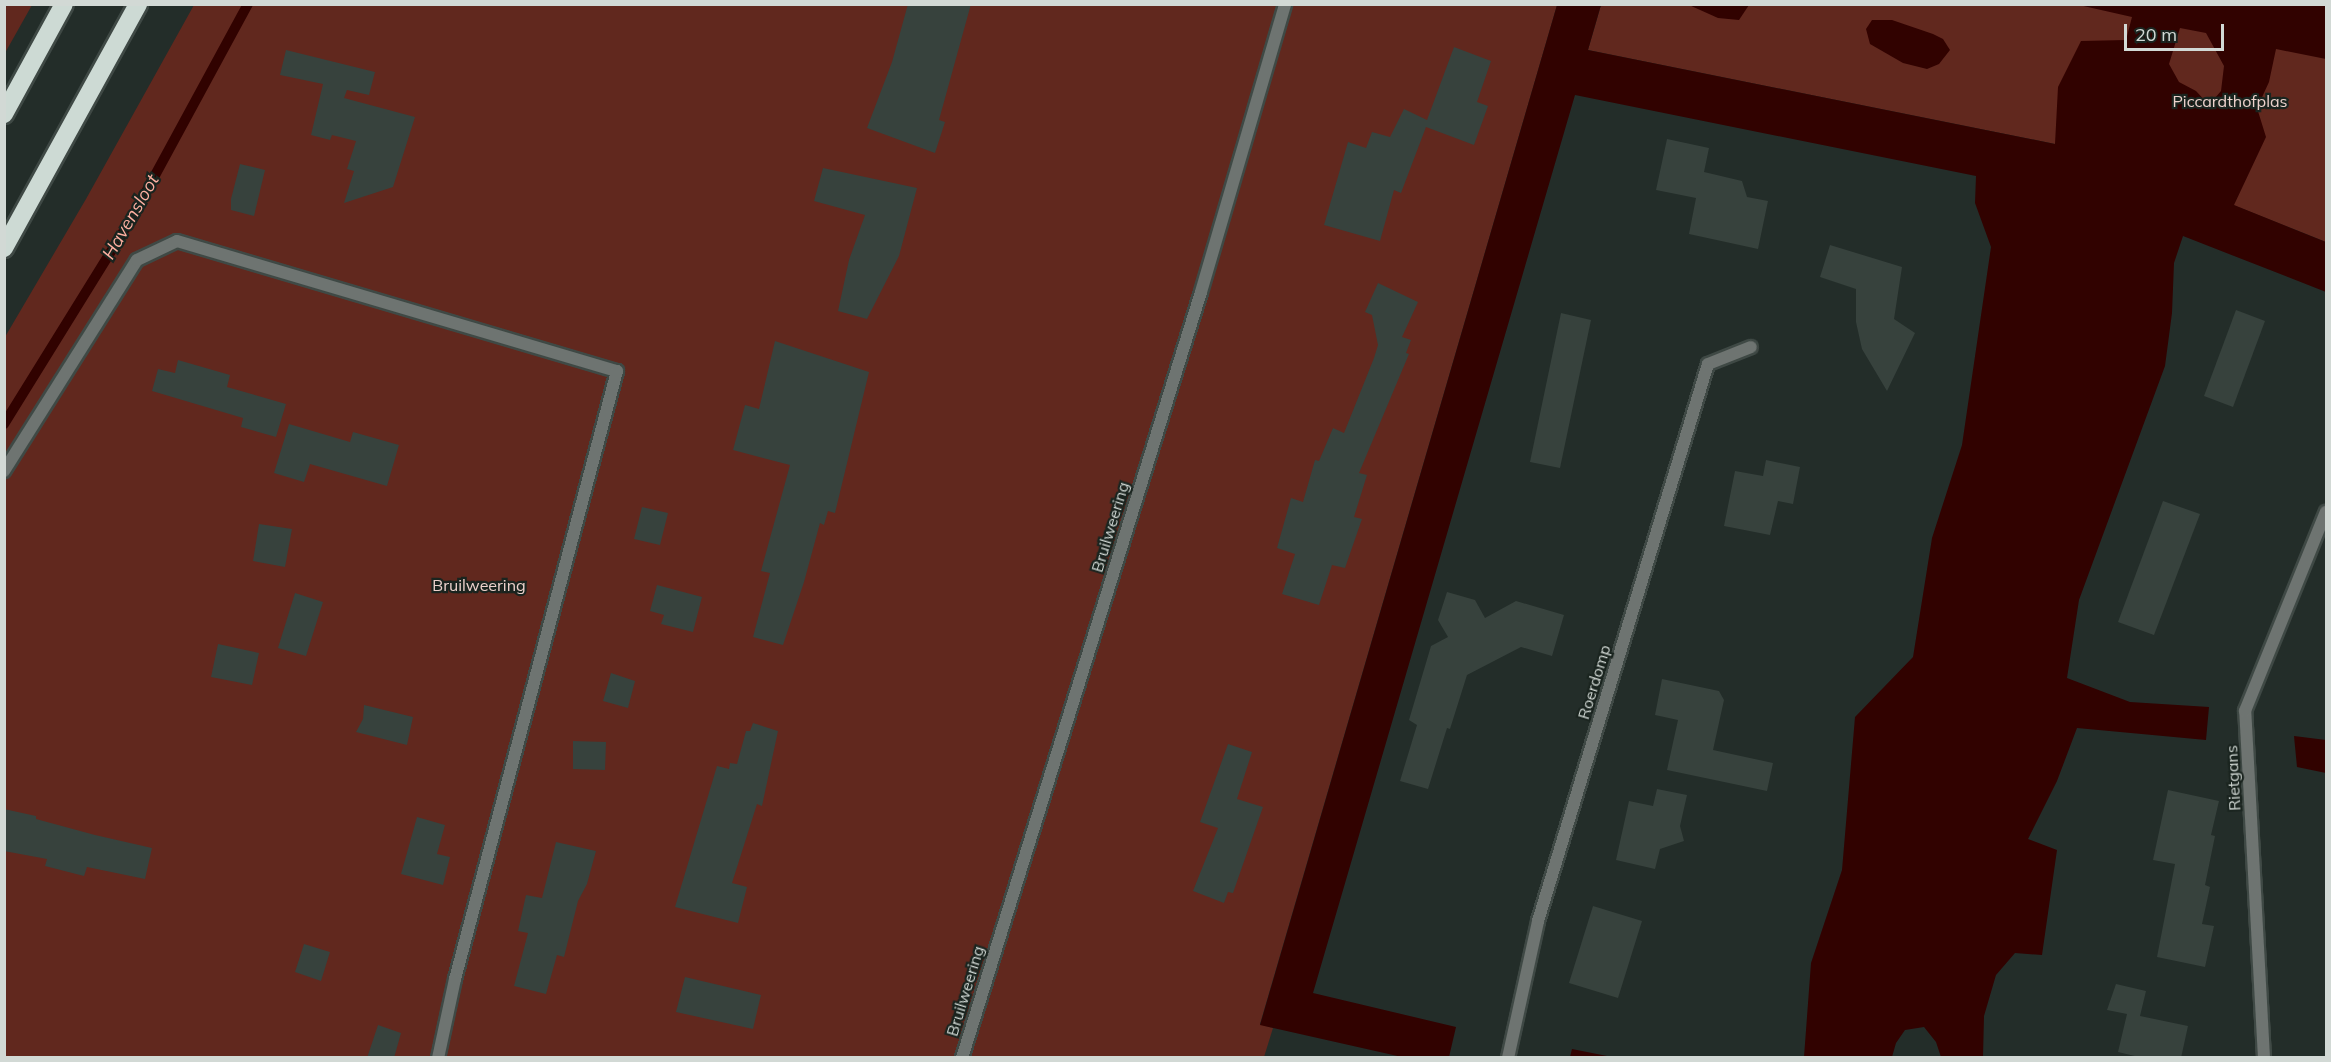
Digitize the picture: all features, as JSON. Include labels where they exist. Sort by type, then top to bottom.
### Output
[{"type":"highway","points":[[4,114],[64,4]]},
{"type":"highway","points":[[4,248],[138,4]]},
{"type":"street","name":"Bruilweering","points":[[962,1058],[1201,292],[1285,4]]},
{"type":"street","points":[[4,471],[137,260],[177,241],[617,371],[455,979],[438,1058]]},
{"type":"street","name":"Roerdomp","points":[[1508,1058],[1538,921],[1708,364],[1751,347]]},
{"type":"street","name":"Rietgans","points":[[2264,1058],[2246,711],[2326,512]]},
{"type":"green space","points":[[4,5],[32,5],[5,53]]},
{"type":"green space","name":"Bruilweering","points":[[194,5],[1557,5],[1260,1024],[1273,1028],[1264,1057],[5,1058],[5,337],[86,199]]},
{"type":"green space","name":"Piccardthofplas","points":[[1601,5],[2326,5],[2326,242],[2233,205],[2055,144],[1588,50]]},
{"type":"shaded area","points":[[1557,5],[1601,5],[1588,50],[2055,144],[2058,87],[2081,41],[2126,40],[2132,17],[2079,5],[2326,5],[2326,59],[2276,49],[2269,82],[2257,108],[2266,137],[2234,205],[2326,242],[2326,292],[2183,236],[2174,263],[2172,313],[2165,366],[2079,600],[2067,678],[2130,702],[2209,707],[2206,740],[2077,728],[2057,781],[2028,839],[2057,850],[2042,955],[2015,953],[1996,975],[1984,1016],[1983,1057],[1941,1057],[1936,1042],[1924,1027],[1905,1030],[1896,1043],[1892,1057],[1804,1057],[1811,963],[1842,870],[1855,717],[1913,657],[1932,538],[1962,445],[1991,247],[1975,203],[1976,176],[1575,95],[1313,993],[1456,1027],[1449,1057],[1402,1057],[1260,1025]],"holes":[[[2180,28],[2206,33],[2224,66],[2221,91],[2209,105],[2196,91],[2179,82],[2169,64]]]},
{"type":"shaded area","points":[[1689,5],[1749,5],[1739,20],[1718,18]]},
{"type":"shaded area","points":[[1872,20],[1892,20],[1933,34],[1943,39],[1950,50],[1939,64],[1927,69],[1903,63],[1870,44],[1866,29]]},
{"type":"shaded area","points":[[2294,736],[2326,740],[2326,773],[2297,767]]},
{"type":"shaded area","points":[[1572,1049],[1612,1057],[1570,1057]]},
{"type":"building","points":[[908,4],[971,4],[939,120],[945,122],[935,153],[867,128],[892,62]]},
{"type":"building","points":[[1454,47],[1491,61],[1477,102],[1488,106],[1474,145],[1426,127],[1401,193],[1394,190],[1380,241],[1324,225],[1348,142],[1366,148],[1372,132],[1390,137],[1404,109],[1427,120]]},
{"type":"building","points":[[286,50],[375,72],[369,95],[347,90],[344,98],[415,117],[393,187],[344,203],[354,171],[347,169],[356,141],[332,135],[330,140],[311,135],[323,84],[280,75]]},
{"type":"building","points":[[1667,139],[1709,148],[1704,172],[1742,181],[1747,197],[1768,201],[1758,249],[1689,234],[1696,198],[1656,190]]},
{"type":"building","points":[[240,164],[265,170],[254,216],[231,210],[231,199]]},
{"type":"building","points":[[823,168],[917,188],[899,256],[867,319],[838,311],[849,260],[865,215],[814,201]]},
{"type":"building","points":[[1830,245],[1902,267],[1894,319],[1915,333],[1887,391],[1862,349],[1856,322],[1856,289],[1820,277]]},
{"type":"building","points":[[1378,283],[1418,302],[1402,337],[1411,340],[1406,353],[1409,354],[1359,473],[1367,475],[1354,517],[1362,519],[1345,568],[1332,565],[1319,605],[1282,594],[1295,554],[1277,548],[1291,498],[1303,502],[1315,460],[1319,461],[1333,428],[1344,433],[1374,358],[1378,345],[1372,315],[1365,312]]},
{"type":"building","points":[[2236,310],[2265,321],[2233,407],[2204,396]]},
{"type":"building","points":[[1561,313],[1591,320],[1560,468],[1530,462]]},
{"type":"building","points":[[775,341],[869,372],[835,513],[828,511],[824,525],[820,523],[804,582],[783,645],[753,637],[770,573],[761,571],[790,465],[733,450],[745,405],[759,409]]},
{"type":"building","points":[[178,360],[230,375],[227,387],[286,404],[276,437],[241,427],[243,418],[152,391],[158,369],[175,373]]},
{"type":"building","points":[[289,424],[350,442],[353,432],[399,445],[387,486],[310,464],[304,482],[274,473]]},
{"type":"building","points":[[1766,460],[1800,467],[1793,504],[1778,501],[1770,535],[1724,526],[1735,471],[1763,476]]},
{"type":"building","points":[[2163,501],[2200,514],[2154,635],[2118,622]]},
{"type":"building","points":[[642,507],[668,513],[660,545],[634,539]]},
{"type":"building","points":[[259,524],[292,529],[285,567],[253,561]]},
{"type":"building","points":[[657,585],[702,597],[693,632],[661,624],[664,615],[650,611]]},
{"type":"building","points":[[1447,592],[1475,600],[1485,618],[1516,601],[1564,615],[1552,656],[1521,647],[1467,675],[1428,789],[1400,781],[1417,725],[1409,720],[1431,646],[1448,637],[1438,620]]},
{"type":"building","points":[[295,593],[323,602],[306,656],[278,648]]},
{"type":"building","points":[[218,644],[259,653],[252,685],[211,677]]},
{"type":"building","points":[[611,673],[635,681],[628,708],[603,701]]},
{"type":"building","points":[[1662,679],[1719,691],[1724,700],[1713,750],[1773,763],[1767,791],[1667,770],[1678,720],[1655,715]]},
{"type":"building","points":[[364,705],[413,717],[407,745],[356,732],[363,719]]},
{"type":"building","points":[[753,723],[778,731],[762,806],[757,804],[732,883],[747,887],[738,923],[675,907],[717,766],[729,769],[730,763],[737,764],[746,731],[750,731]]},
{"type":"building","points":[[573,741],[606,742],[605,770],[573,769]]},
{"type":"building","points":[[1228,744],[1252,752],[1237,799],[1263,807],[1233,893],[1228,892],[1224,903],[1193,891],[1218,828],[1200,822]]},
{"type":"building","points":[[1657,789],[1687,795],[1680,826],[1684,841],[1660,849],[1655,869],[1616,860],[1629,801],[1653,806]]},
{"type":"building","points":[[2168,790],[2219,801],[2211,835],[2215,836],[2205,885],[2210,887],[2202,924],[2214,926],[2205,967],[2157,957],[2175,864],[2153,860]]},
{"type":"building","points":[[4,809],[36,816],[36,819],[95,835],[152,848],[145,879],[87,867],[84,876],[45,866],[47,859],[4,851]]},
{"type":"building","points":[[417,817],[445,825],[437,854],[450,857],[443,885],[401,874]]},
{"type":"building","points":[[556,842],[596,851],[587,884],[578,901],[564,957],[557,955],[546,994],[514,986],[528,933],[518,931],[526,895],[542,898]]},
{"type":"building","points":[[1593,906],[1642,921],[1618,998],[1569,983]]},
{"type":"building","points":[[304,944],[330,952],[321,981],[295,972]]},
{"type":"building","points":[[685,977],[761,995],[753,1029],[676,1012]]},
{"type":"building","points":[[2116,984],[2146,991],[2140,1016],[2188,1026],[2181,1058],[2143,1058],[2118,1052],[2127,1014],[2107,1010]]},
{"type":"building","points":[[378,1025],[401,1033],[394,1058],[367,1058]]},
{"type":"waterway","name":"Havensloot","points":[[4,424],[134,214],[248,4]]}]
